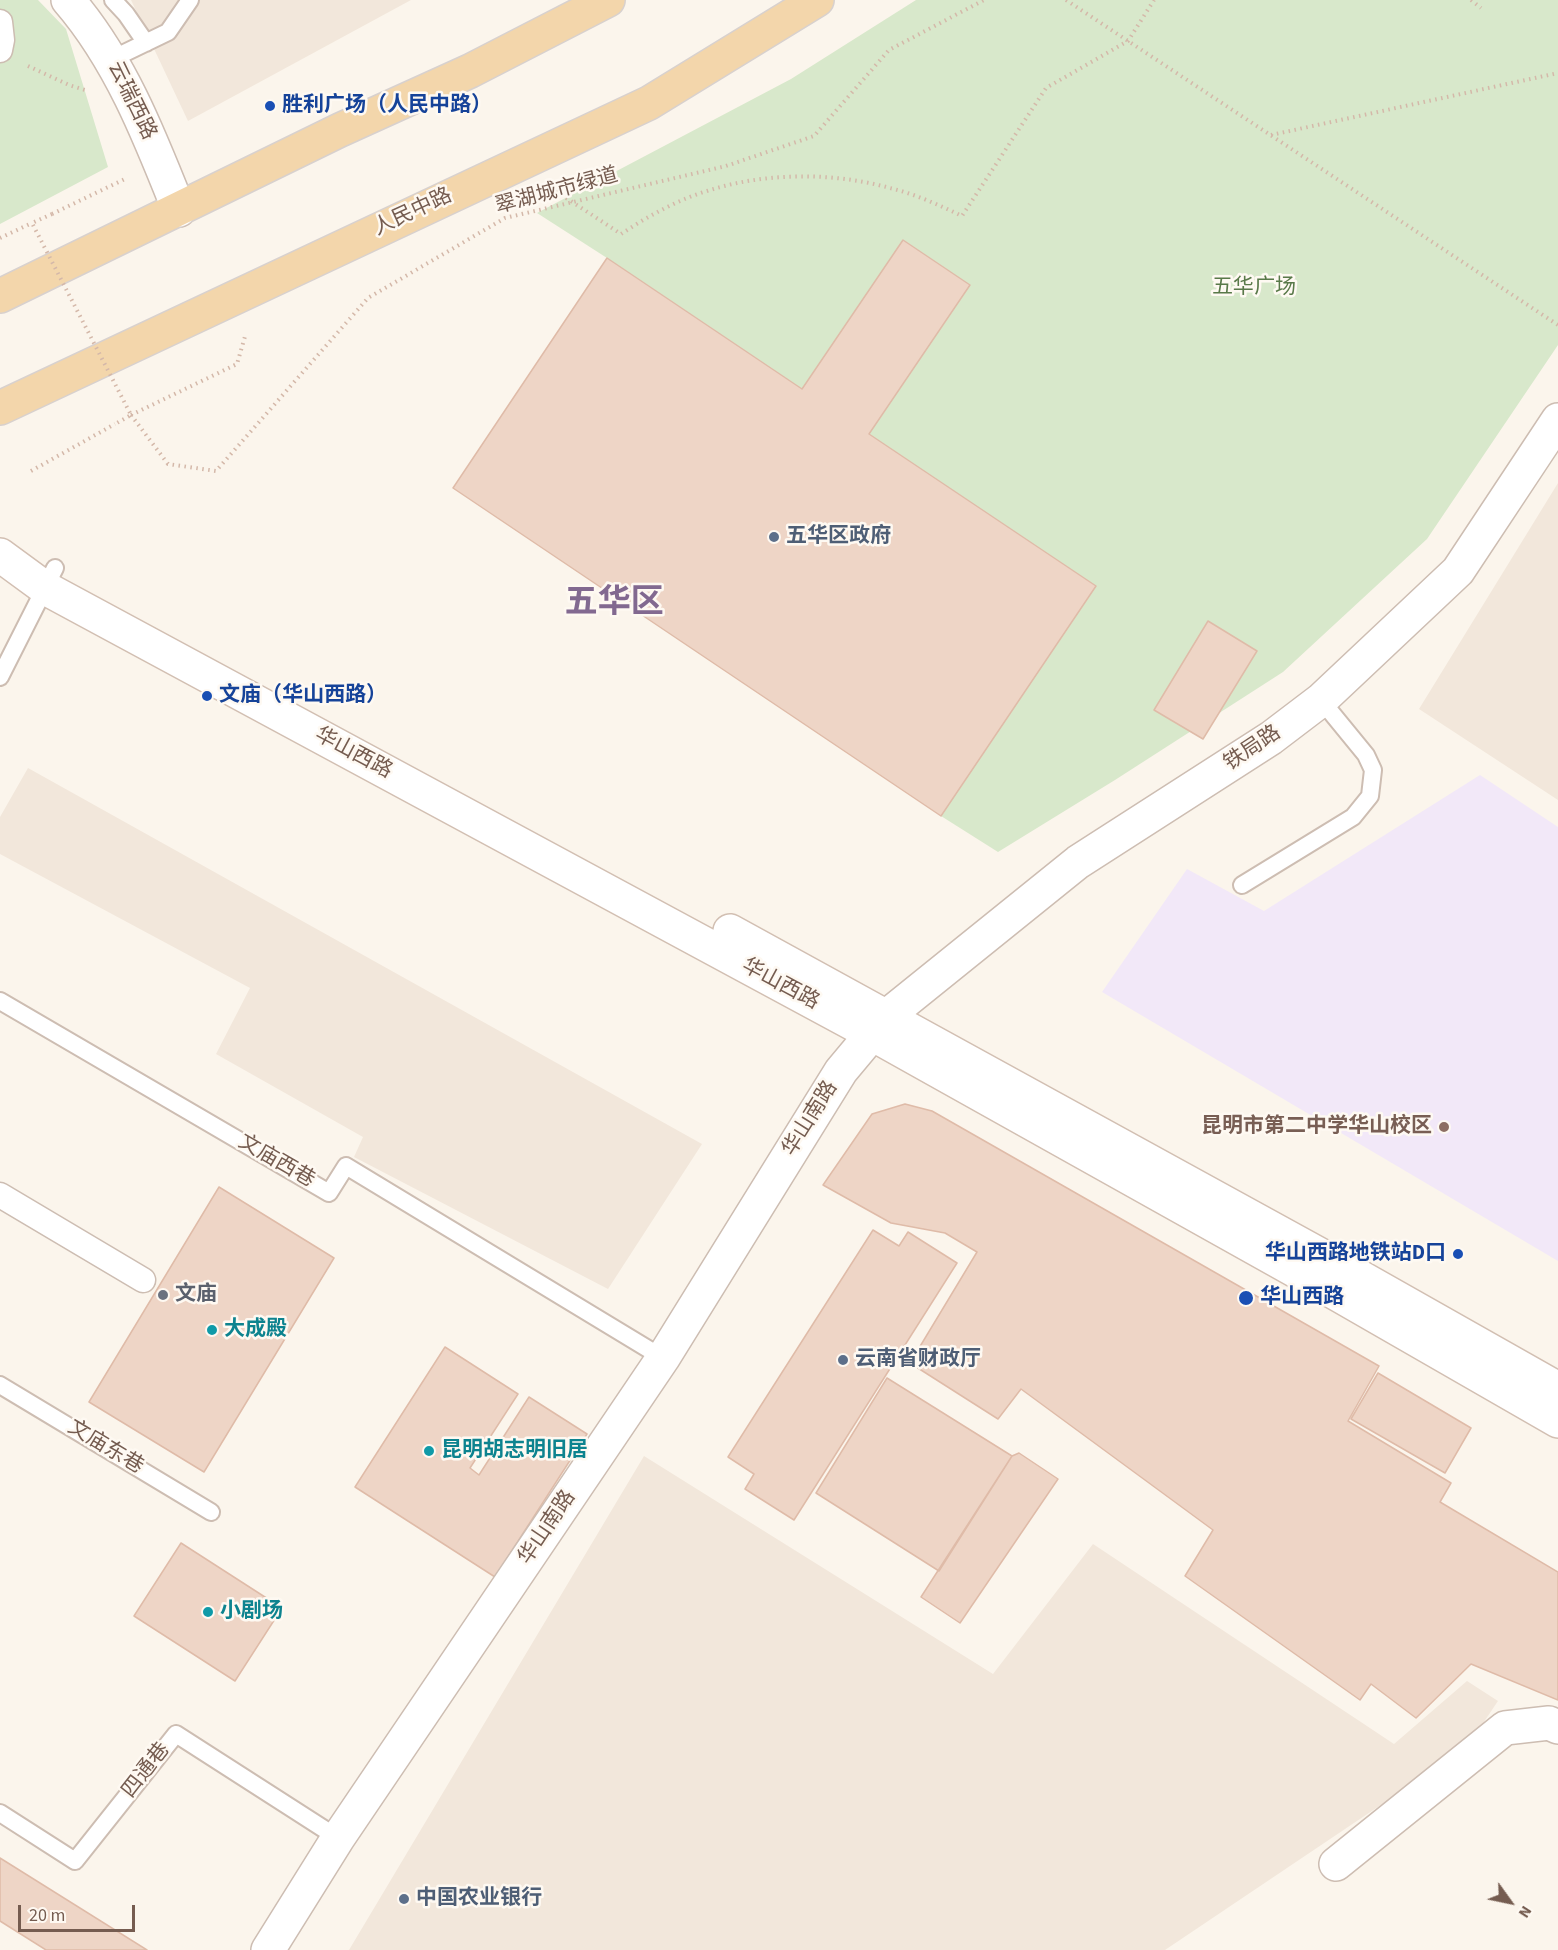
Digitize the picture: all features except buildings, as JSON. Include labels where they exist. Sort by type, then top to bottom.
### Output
[{"type":"main road","name":"云瑞西路","points":[[68,0],[88,23],[112,59],[160,162],[179,210]]},
{"type":"main road","points":[[0,296],[340,130],[470,71],[608,0]]},
{"type":"main road","name":"人民中路","points":[[0,408],[649,103],[798,9],[817,0]]},
{"type":"main road","name":"铁局路","points":[[880,1025],[1078,862],[1271,738],[1321,700],[1458,571],[1558,420]]},
{"type":"main road","name":"华山西路","points":[[0,531],[18,544],[50,578]]},
{"type":"main road","name":"华山西路","points":[[0,555],[50,578],[880,1025],[1353,1273],[1558,1389]]},
{"type":"main road","name":"华山西路","points":[[880,1025],[1339,1295],[1558,1420]]},
{"type":"main road","name":"华山南路","points":[[268,1950],[338,1838],[663,1358],[841,1071],[880,1025]]},
{"type":"main road","points":[[1336,1864],[1505,1728],[1549,1723],[1558,1727]]},
{"type":"street","points":[[0,22],[2,40],[10,56]]},
{"type":"street","points":[[0,1195],[143,1280]]},
{"type":"lane","points":[[113,0],[146,43]]},
{"type":"lane","points":[[112,59],[168,32],[190,0]]},
{"type":"lane","points":[[0,677],[50,578]]},
{"type":"lane","points":[[1242,885],[1353,817],[1370,796],[1373,770],[1366,754],[1321,700]]},
{"type":"lane","name":"文庙西巷","points":[[0,1001],[330,1193],[346,1166],[663,1358]]},
{"type":"lane","name":"文庙东巷","points":[[0,1385],[210,1512]]},
{"type":"lane","name":"四通巷","points":[[0,1813],[75,1861],[176,1734],[338,1838]]},
{"type":"path","name":"翠湖城市绿道","points":[[131,415],[168,464],[216,471],[368,298],[505,218],[726,166],[814,136],[889,50],[984,0]]},
{"type":"path","points":[[1066,0],[1558,326]]},
{"type":"path","points":[[517,165],[621,234],[657,212],[695,196],[736,184],[777,177],[816,176],[863,182],[928,200],[962,216],[1046,88],[1128,41],[1154,0]]},
{"type":"path","points":[[1471,0],[1481,8]]},
{"type":"path","points":[[10,56],[69,85],[134,106]]},
{"type":"path","points":[[1270,135],[1558,73]]},
{"type":"path","points":[[0,238],[160,162]]},
{"type":"path","points":[[32,223],[131,415]]},
{"type":"path","points":[[31,471],[131,415],[237,364]]},
{"type":"shaded area","points":[[131,0],[411,0],[188,121]]},
{"type":"shaded area","points":[[1558,483],[1558,800],[1419,709]]},
{"type":"shaded area","points":[[28,768],[702,1144],[608,1289],[354,1157],[363,1137],[216,1054],[250,988],[0,854],[0,817]]},
{"type":"shaded area","name":"昆明市第二中学华山校区","points":[[1480,775],[1558,827],[1558,1261],[1102,992],[1187,869],[1264,911]]},
{"type":"shaded area","points":[[644,1456],[993,1674],[1093,1544],[1394,1744],[1467,1681],[1498,1701],[1467,1747],[1165,1950],[349,1950]]},
{"type":"green space","points":[[0,0],[38,0],[66,29],[108,167],[0,224]]},
{"type":"green space","name":"五华广场","points":[[916,0],[1558,0],[1558,345],[1427,539],[1283,672],[998,852],[941,816],[1096,586],[869,434],[970,285],[903,240],[802,389],[537,213],[791,79]]},
{"type":"place","name":"胜利广场（人民中路）","points":[[270,106]]},
{"type":"place","name":"五华区政府","points":[[774,537]]},
{"type":"place","name":"文庙（华山西路）","points":[[207,696]]},
{"type":"place","name":"昆明市第二中学华山校区","points":[[1444,1127]]},
{"type":"place","name":"华山西路地铁站D口","points":[[1458,1254]]},
{"type":"place","name":"文庙","points":[[163,1295]]},
{"type":"place","name":"华山西路","points":[[1246,1298]]},
{"type":"place","name":"大成殿","points":[[212,1330]]},
{"type":"place","name":"云南省财政厅","points":[[843,1360]]},
{"type":"place","name":"昆明胡志明旧居","points":[[429,1451]]},
{"type":"place","name":"小剧场","points":[[208,1612]]},
{"type":"place","name":"中国农业银行","points":[[404,1899]]},
{"type":"district","name":"五华区","points":[[614,605]]}]
